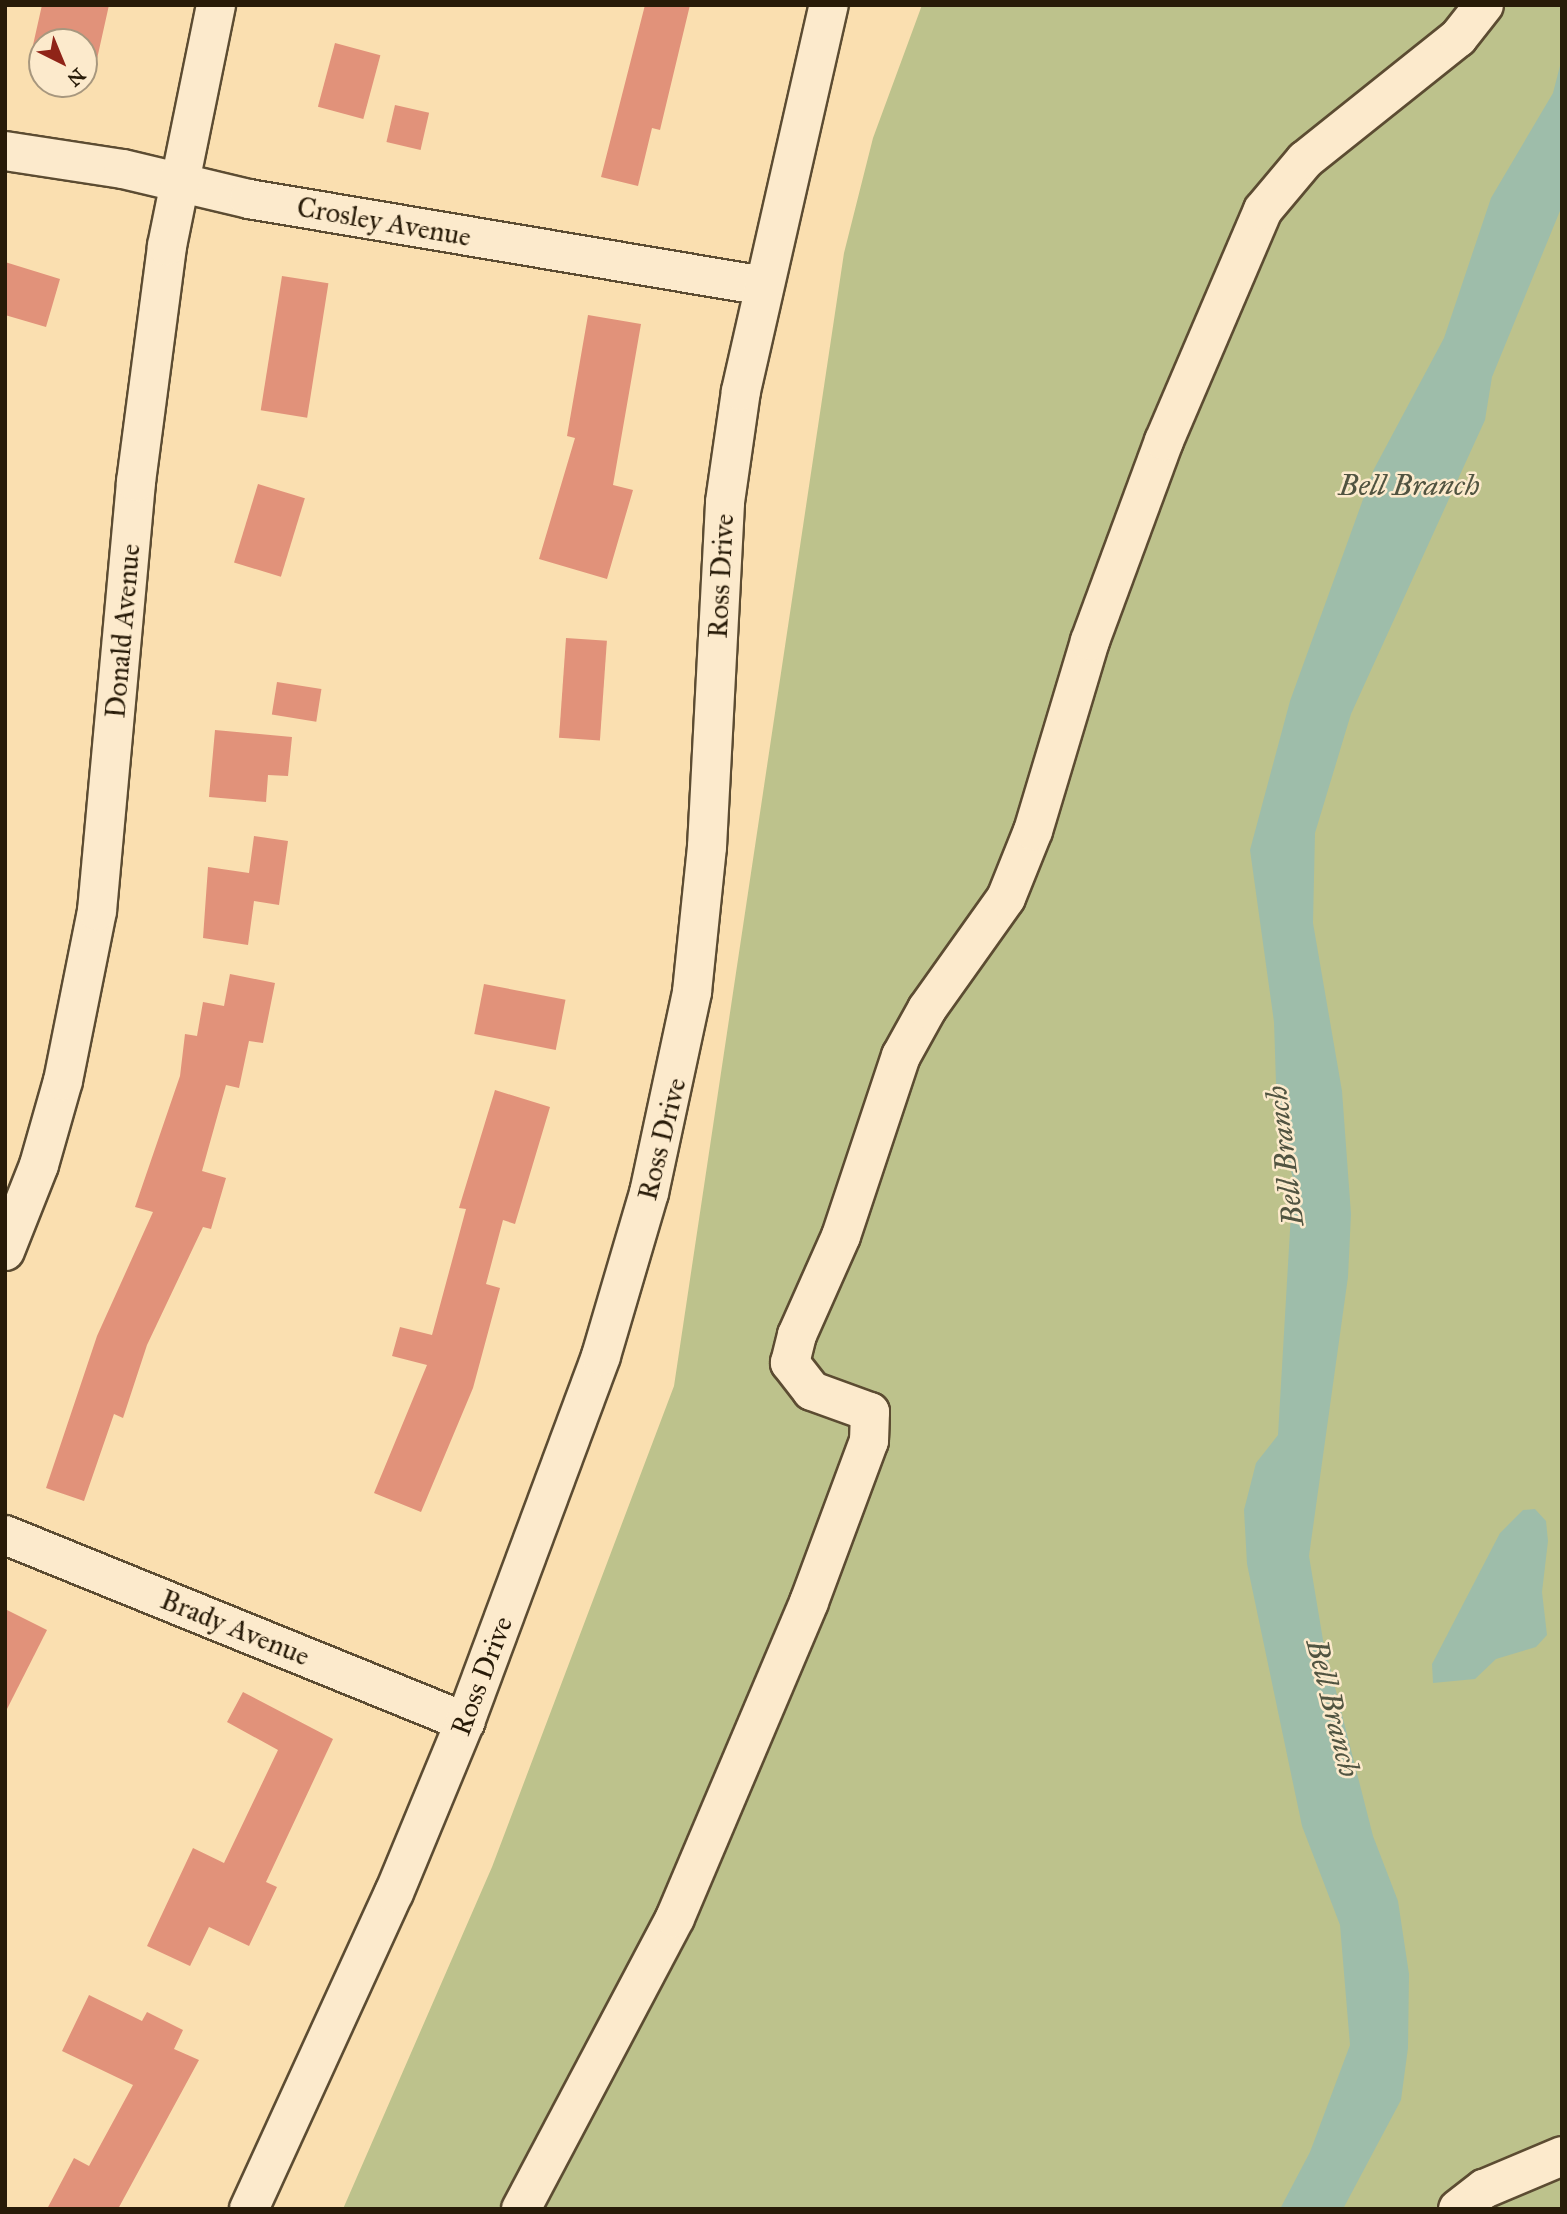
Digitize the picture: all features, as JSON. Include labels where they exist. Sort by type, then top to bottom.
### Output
[{"type":"street","name":"Donald Avenue","points":[[5,1251],[39,1165],[63,1081],[97,911],[136,482],[180,183],[216,5]]},
{"type":"street","name":"Ross Drive","points":[[249,2209],[383,1918],[465,1722],[601,1356],[649,1194],[680,1061],[707,847],[725,502],[741,391],[829,5]]},
{"type":"street","points":[[521,2209],[675,1918],[818,1577],[869,1441],[870,1412],[812,1391],[790,1363],[797,1335],[841,1236],[901,1056],[927,1009],[1006,898],[1033,831],[1090,641],[1160,453],[1262,210],[1306,160],[1458,37],[1484,5]]},
{"type":"street","name":"Crosley Avenue","points":[[5,151],[764,286]]},
{"type":"street","name":"Brady Avenue","points":[[5,1535],[465,1722]]},
{"type":"street","points":[[1458,2209],[1484,2189],[1562,2156]]},
{"type":"green space","points":[[922,5],[1562,5],[1562,2209],[343,2209],[492,1867],[674,1386],[844,253],[873,138]]},
{"type":"water","name":"Bell Branch","points":[[1562,58],[1562,206],[1492,377],[1485,420],[1351,714],[1315,833],[1313,923],[1342,1091],[1351,1214],[1348,1277],[1309,1556],[1323,1640],[1373,1836],[1398,1901],[1409,1974],[1408,2048],[1401,2100],[1343,2209],[1280,2209],[1310,2152],[1350,2045],[1340,1925],[1302,1826],[1247,1564],[1244,1510],[1256,1463],[1278,1435],[1293,1179],[1277,1114],[1274,1022],[1250,850],[1290,701],[1374,469],[1444,338],[1491,198],[1553,93]]},
{"type":"water","points":[[1535,1509],[1546,1521],[1548,1541],[1542,1592],[1547,1635],[1536,1647],[1496,1659],[1475,1679],[1433,1683],[1432,1664],[1500,1533],[1523,1510]]},
{"type":"building","points":[[42,5],[109,5],[98,54],[98,28],[37,28]]},
{"type":"building","points":[[645,5],[690,5],[660,130],[652,128],[638,186],[601,177]]},
{"type":"building","points":[[335,43],[380,55],[363,119],[318,107]]},
{"type":"building","points":[[395,105],[429,113],[421,150],[386,142]]},
{"type":"building","points":[[5,262],[60,279],[46,327],[5,315]]},
{"type":"building","points":[[282,276],[328,283],[307,418],[261,410]]},
{"type":"building","points":[[588,315],[641,324],[613,485],[633,490],[607,579],[539,559],[575,438],[567,436]]},
{"type":"building","points":[[258,484],[305,498],[281,577],[234,562]]},
{"type":"building","points":[[566,638],[607,641],[600,741],[559,738]]},
{"type":"building","points":[[277,682],[321,689],[316,722],[272,715]]},
{"type":"building","points":[[215,730],[292,737],[288,776],[268,775],[266,802],[209,797]]},
{"type":"building","points":[[254,836],[288,841],[279,905],[254,901],[248,945],[203,938],[208,867],[249,873]]},
{"type":"building","points":[[230,974],[275,983],[263,1043],[249,1041],[239,1088],[226,1085],[202,1171],[226,1178],[211,1229],[203,1227],[147,1345],[123,1418],[114,1414],[84,1501],[46,1488],[97,1336],[153,1212],[135,1207],[180,1076],[185,1034],[197,1036],[203,1002],[224,1006]]},
{"type":"building","points":[[484,984],[565,1000],[556,1050],[474,1034]]},
{"type":"building","points":[[495,1090],[550,1107],[515,1224],[503,1220],[486,1284],[500,1288],[473,1388],[421,1512],[374,1493],[427,1365],[392,1356],[400,1327],[432,1335],[466,1209],[459,1208]]},
{"type":"building","points":[[5,1609],[47,1630],[5,1713]]},
{"type":"building","points":[[243,1692],[333,1739],[266,1882],[277,1887],[249,1946],[209,1927],[190,1966],[147,1946],[193,1848],[224,1863],[278,1750],[227,1722]]},
{"type":"building","points":[[89,1995],[142,2021],[147,2012],[183,2030],[174,2049],[199,2060],[118,2209],[47,2209],[74,2158],[89,2166],[133,2085],[62,2051]]}]
